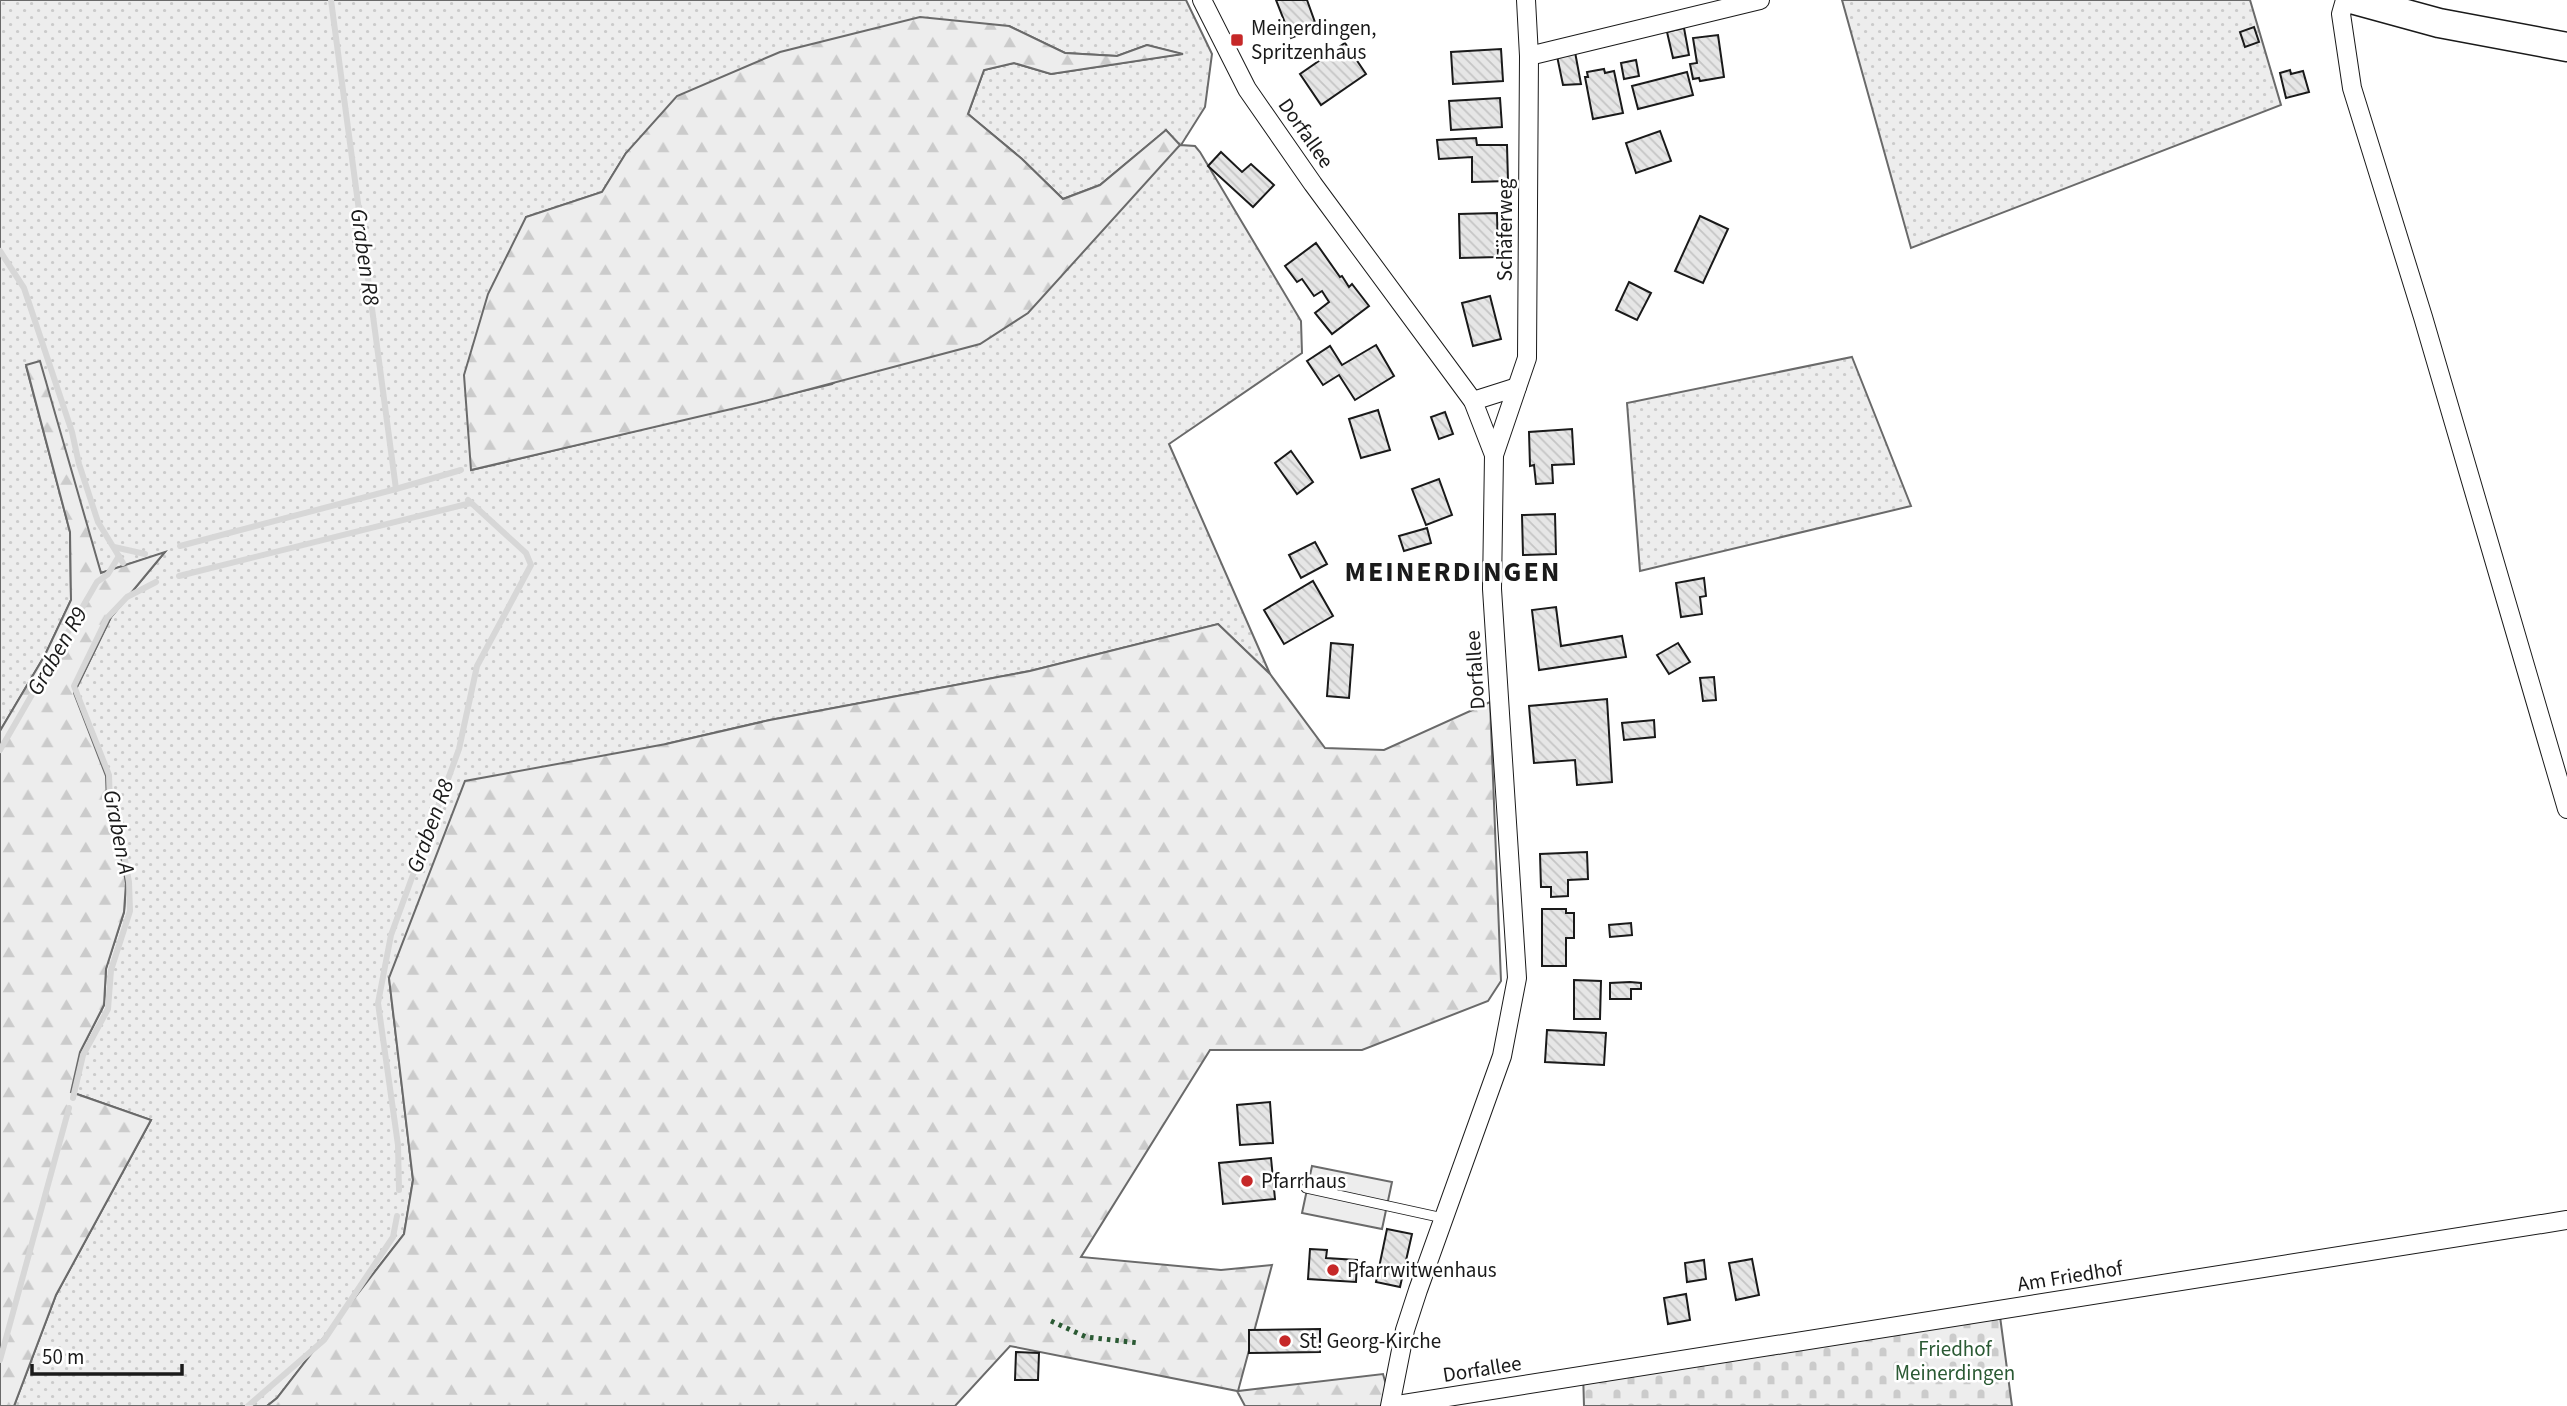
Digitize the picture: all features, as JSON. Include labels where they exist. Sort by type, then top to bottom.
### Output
[{"type":"main road","points":[[2355,0],[2439,23],[2567,47]]},
{"type":"street","name":"Dorfallee","points":[[1202,0],[1247,89],[1321,195],[1474,401],[1494,455],[1492,589],[1517,978],[1502,1056],[1405,1330],[1390,1406],[1580,1376]]},
{"type":"street","name":"Schäferweg","points":[[1494,455],[1527,358],[1529,56],[1526,0]]},
{"type":"street","points":[[1529,56],[1760,0]]},
{"type":"street","points":[[2345,0],[2341,14],[2352,88],[2423,317],[2567,809]]},
{"type":"street","points":[[1474,401],[1517,387]]},
{"type":"street","name":"Am Friedhof","points":[[1580,1376],[2567,1220]]},
{"type":"lane","points":[[1306,1188],[1443,1218]]},
{"type":"green space","points":[[0,0],[1186,0],[1212,54],[1205,107],[1181,145],[1195,146],[1200,152],[1301,321],[1302,353],[1169,444],[1270,674],[1218,624],[1030,671],[770,720],[666,744],[389,978],[413,1180],[404,1234],[277,1398],[267,1406],[14,1406],[56,1295],[151,1120],[71,1092],[80,1052],[104,1005],[106,968],[124,912],[126,883],[115,824],[107,804],[106,776],[74,693],[111,617],[164,553],[101,573],[26,366],[70,532],[71,600],[45,655],[0,731]],"holes":[[[1009,26],[1065,53],[1117,56],[1147,45],[1181,54],[1051,74],[1014,63],[984,70],[968,114],[1022,159],[1063,199],[1100,185],[1166,130],[1180,145],[832,384],[472,470],[526,217],[602,192],[626,153]]]},
{"type":"green space","points":[[1842,0],[2250,0],[2281,105],[1911,248]]},
{"type":"green space","points":[[920,17],[1009,26],[1065,53],[1117,56],[1147,45],[1183,54],[1051,74],[1014,63],[984,70],[968,114],[1022,159],[1063,199],[1100,185],[1166,130],[1180,145],[1028,313],[980,344],[757,403],[471,470],[464,375],[488,294],[526,217],[602,192],[626,153],[677,96],[780,52]]},
{"type":"green space","points":[[1852,357],[1911,506],[1640,571],[1627,403]]},
{"type":"green space","points":[[40,361],[101,573],[165,552],[111,617],[74,693],[106,776],[107,803],[115,824],[126,883],[124,912],[106,969],[104,1005],[80,1052],[71,1092],[151,1120],[56,1295],[14,1406],[0,1406],[0,731],[45,655],[71,600],[70,532],[26,365]]},
{"type":"green space","points":[[1218,624],[1270,674],[1325,748],[1384,750],[1490,702],[1501,981],[1488,1001],[1362,1050],[1210,1050],[1081,1257],[1221,1270],[1272,1265],[1238,1391],[1383,1374],[1392,1406],[1245,1406],[1237,1391],[1010,1346],[955,1406],[267,1406],[277,1398],[404,1234],[413,1180],[389,978],[465,781],[1030,671]]},
{"type":"green space","name":"Friedhof Meinerdingen","points":[[1999,1309],[2012,1406],[1584,1406],[1583,1371]]},
{"type":"shaded area","points":[[1312,1166],[1392,1182],[1382,1229],[1302,1213]]},
{"type":"building","points":[[1276,0],[1307,0],[1317,28],[1291,38]]},
{"type":"building","points":[[2254,27],[2259,42],[2245,47],[2240,32]]},
{"type":"building","points":[[1684,28],[1689,55],[1673,58],[1667,32]]},
{"type":"building","points":[[1718,35],[1724,77],[1700,81],[1699,78],[1693,79],[1690,64],[1697,63],[1693,38]]},
{"type":"building","points":[[1345,43],[1366,74],[1321,105],[1300,74]]},
{"type":"building","points":[[1501,49],[1503,81],[1453,84],[1451,52]]},
{"type":"building","points":[[1575,52],[1581,84],[1563,85],[1557,56]]},
{"type":"building","points":[[1636,60],[1639,76],[1624,79],[1621,63]]},
{"type":"building","points":[[1604,69],[1605,73],[1614,71],[1623,113],[1593,119],[1585,77],[1588,77],[1587,72]]},
{"type":"building","points":[[2290,70],[2291,74],[2303,71],[2309,92],[2286,98],[2280,73]]},
{"type":"building","points":[[1687,72],[1693,95],[1638,109],[1632,86]]},
{"type":"building","points":[[1500,98],[1502,127],[1451,130],[1449,101]]},
{"type":"building","points":[[1660,131],[1671,161],[1636,173],[1626,143]]},
{"type":"building","points":[[1476,138],[1477,145],[1507,145],[1508,181],[1472,182],[1472,157],[1439,159],[1437,140]]},
{"type":"building","points":[[1221,152],[1242,172],[1251,164],[1274,185],[1253,207],[1208,166]]},
{"type":"building","points":[[1497,213],[1498,257],[1460,258],[1459,214]]},
{"type":"building","points":[[1700,216],[1728,229],[1703,283],[1675,271]]},
{"type":"building","points":[[1316,243],[1340,277],[1342,276],[1349,287],[1352,284],[1369,306],[1332,334],[1315,313],[1329,302],[1322,291],[1314,296],[1302,279],[1297,282],[1285,266]]},
{"type":"building","points":[[1629,282],[1651,293],[1637,320],[1616,310]]},
{"type":"building","points":[[1490,296],[1501,339],[1473,346],[1462,303]]},
{"type":"building","points":[[1376,345],[1394,376],[1355,400],[1339,375],[1323,385],[1307,361],[1330,346],[1342,365]]},
{"type":"building","points":[[1378,410],[1390,450],[1361,458],[1349,419]]},
{"type":"building","points":[[1445,412],[1453,434],[1439,439],[1431,417]]},
{"type":"building","points":[[1572,429],[1574,464],[1552,465],[1553,483],[1536,484],[1534,465],[1530,466],[1529,432]]},
{"type":"building","points":[[1291,451],[1313,482],[1297,494],[1275,463]]},
{"type":"building","points":[[1439,479],[1452,515],[1426,525],[1412,489]]},
{"type":"building","points":[[1555,514],[1556,554],[1523,555],[1522,515]]},
{"type":"building","points":[[1427,528],[1431,543],[1404,551],[1399,536]]},
{"type":"building","points":[[1315,542],[1327,564],[1301,578],[1289,555]]},
{"type":"building","points":[[1704,578],[1706,596],[1700,597],[1702,614],[1681,617],[1676,583]]},
{"type":"building","points":[[1313,581],[1333,616],[1284,644],[1264,610]]},
{"type":"building","points":[[1556,607],[1561,646],[1622,636],[1626,657],[1539,670],[1532,610]]},
{"type":"building","points":[[1331,643],[1353,645],[1349,698],[1327,696]]},
{"type":"building","points":[[1678,643],[1690,662],[1669,674],[1657,655]]},
{"type":"building","points":[[1714,677],[1716,700],[1703,701],[1700,678]]},
{"type":"building","points":[[1607,699],[1612,782],[1577,785],[1575,760],[1534,763],[1529,706]]},
{"type":"building","points":[[1654,720],[1655,737],[1624,740],[1622,723]]},
{"type":"building","points":[[1587,852],[1588,879],[1568,880],[1568,896],[1551,897],[1551,887],[1541,887],[1540,854]]},
{"type":"building","points":[[1542,909],[1566,909],[1566,913],[1574,913],[1574,938],[1566,938],[1566,966],[1542,966]]},
{"type":"building","points":[[1631,923],[1632,935],[1610,937],[1609,925]]},
{"type":"building","points":[[1574,980],[1601,981],[1600,1019],[1574,1019]]},
{"type":"building","points":[[1610,983],[1641,983],[1641,989],[1631,989],[1631,999],[1610,999]]},
{"type":"building","points":[[1547,1030],[1606,1033],[1604,1065],[1545,1062]]},
{"type":"building","points":[[1270,1102],[1273,1143],[1240,1145],[1237,1105]]},
{"type":"building","name":"Pfarrhaus","points":[[1271,1158],[1275,1199],[1223,1204],[1219,1163]]},
{"type":"building","points":[[1387,1229],[1412,1234],[1400,1287],[1376,1282]]},
{"type":"building","name":"Pfarrwitwenhaus","points":[[1310,1249],[1327,1250],[1326,1258],[1357,1260],[1356,1282],[1308,1279]]},
{"type":"building","points":[[1752,1259],[1759,1295],[1736,1300],[1729,1263]]},
{"type":"building","points":[[1704,1260],[1706,1279],[1687,1282],[1685,1263]]},
{"type":"building","points":[[1686,1294],[1690,1320],[1668,1324],[1664,1298]]},
{"type":"building","name":"St. Georg-Kirche","points":[[1320,1329],[1320,1352],[1249,1353],[1249,1330]]},
{"type":"building","points":[[1016,1352],[1039,1353],[1038,1380],[1015,1380]]},
{"type":"waterway","name":"Graben R8","points":[[331,0],[396,489],[461,470]]},
{"type":"waterway","name":"Graben A","points":[[0,251],[24,288],[72,432],[79,464],[98,522],[123,563]]},
{"type":"waterway","points":[[180,546],[396,489]]},
{"type":"waterway","name":"Graben R8","points":[[399,1190],[398,1145],[378,1003],[391,935],[459,749],[477,666],[531,565],[526,553],[468,500]]},
{"type":"waterway","points":[[179,576],[471,503]]},
{"type":"waterway","points":[[114,547],[145,554]]},
{"type":"waterway","name":"Graben R9","points":[[0,750],[97,582],[108,574],[119,556]]},
{"type":"waterway","name":"Graben A","points":[[73,1098],[83,1055],[108,1009],[111,970],[130,911],[129,882],[118,821],[110,804],[109,775],[74,686],[107,618],[127,597],[156,582]]},
{"type":"waterway","name":"Graben A","points":[[0,1360],[69,1108]]},
{"type":"waterway","name":"Graben R8","points":[[248,1406],[324,1340],[393,1237],[397,1216]]},
{"type":"hedge","points":[[1051,1321],[1086,1337],[1139,1343]]},
{"type":"place","name":"Meinerdingen, Spritzenhaus","points":[[1237,40]]},
{"type":"place","name":"Pfarrhaus","points":[[1247,1181]]},
{"type":"place","name":"Pfarrwitwenhaus","points":[[1333,1270]]},
{"type":"place","name":"St. Georg-Kirche","points":[[1285,1341]]},
{"type":"district","name":"MEINERDINGEN","points":[[1453,572]]}]
